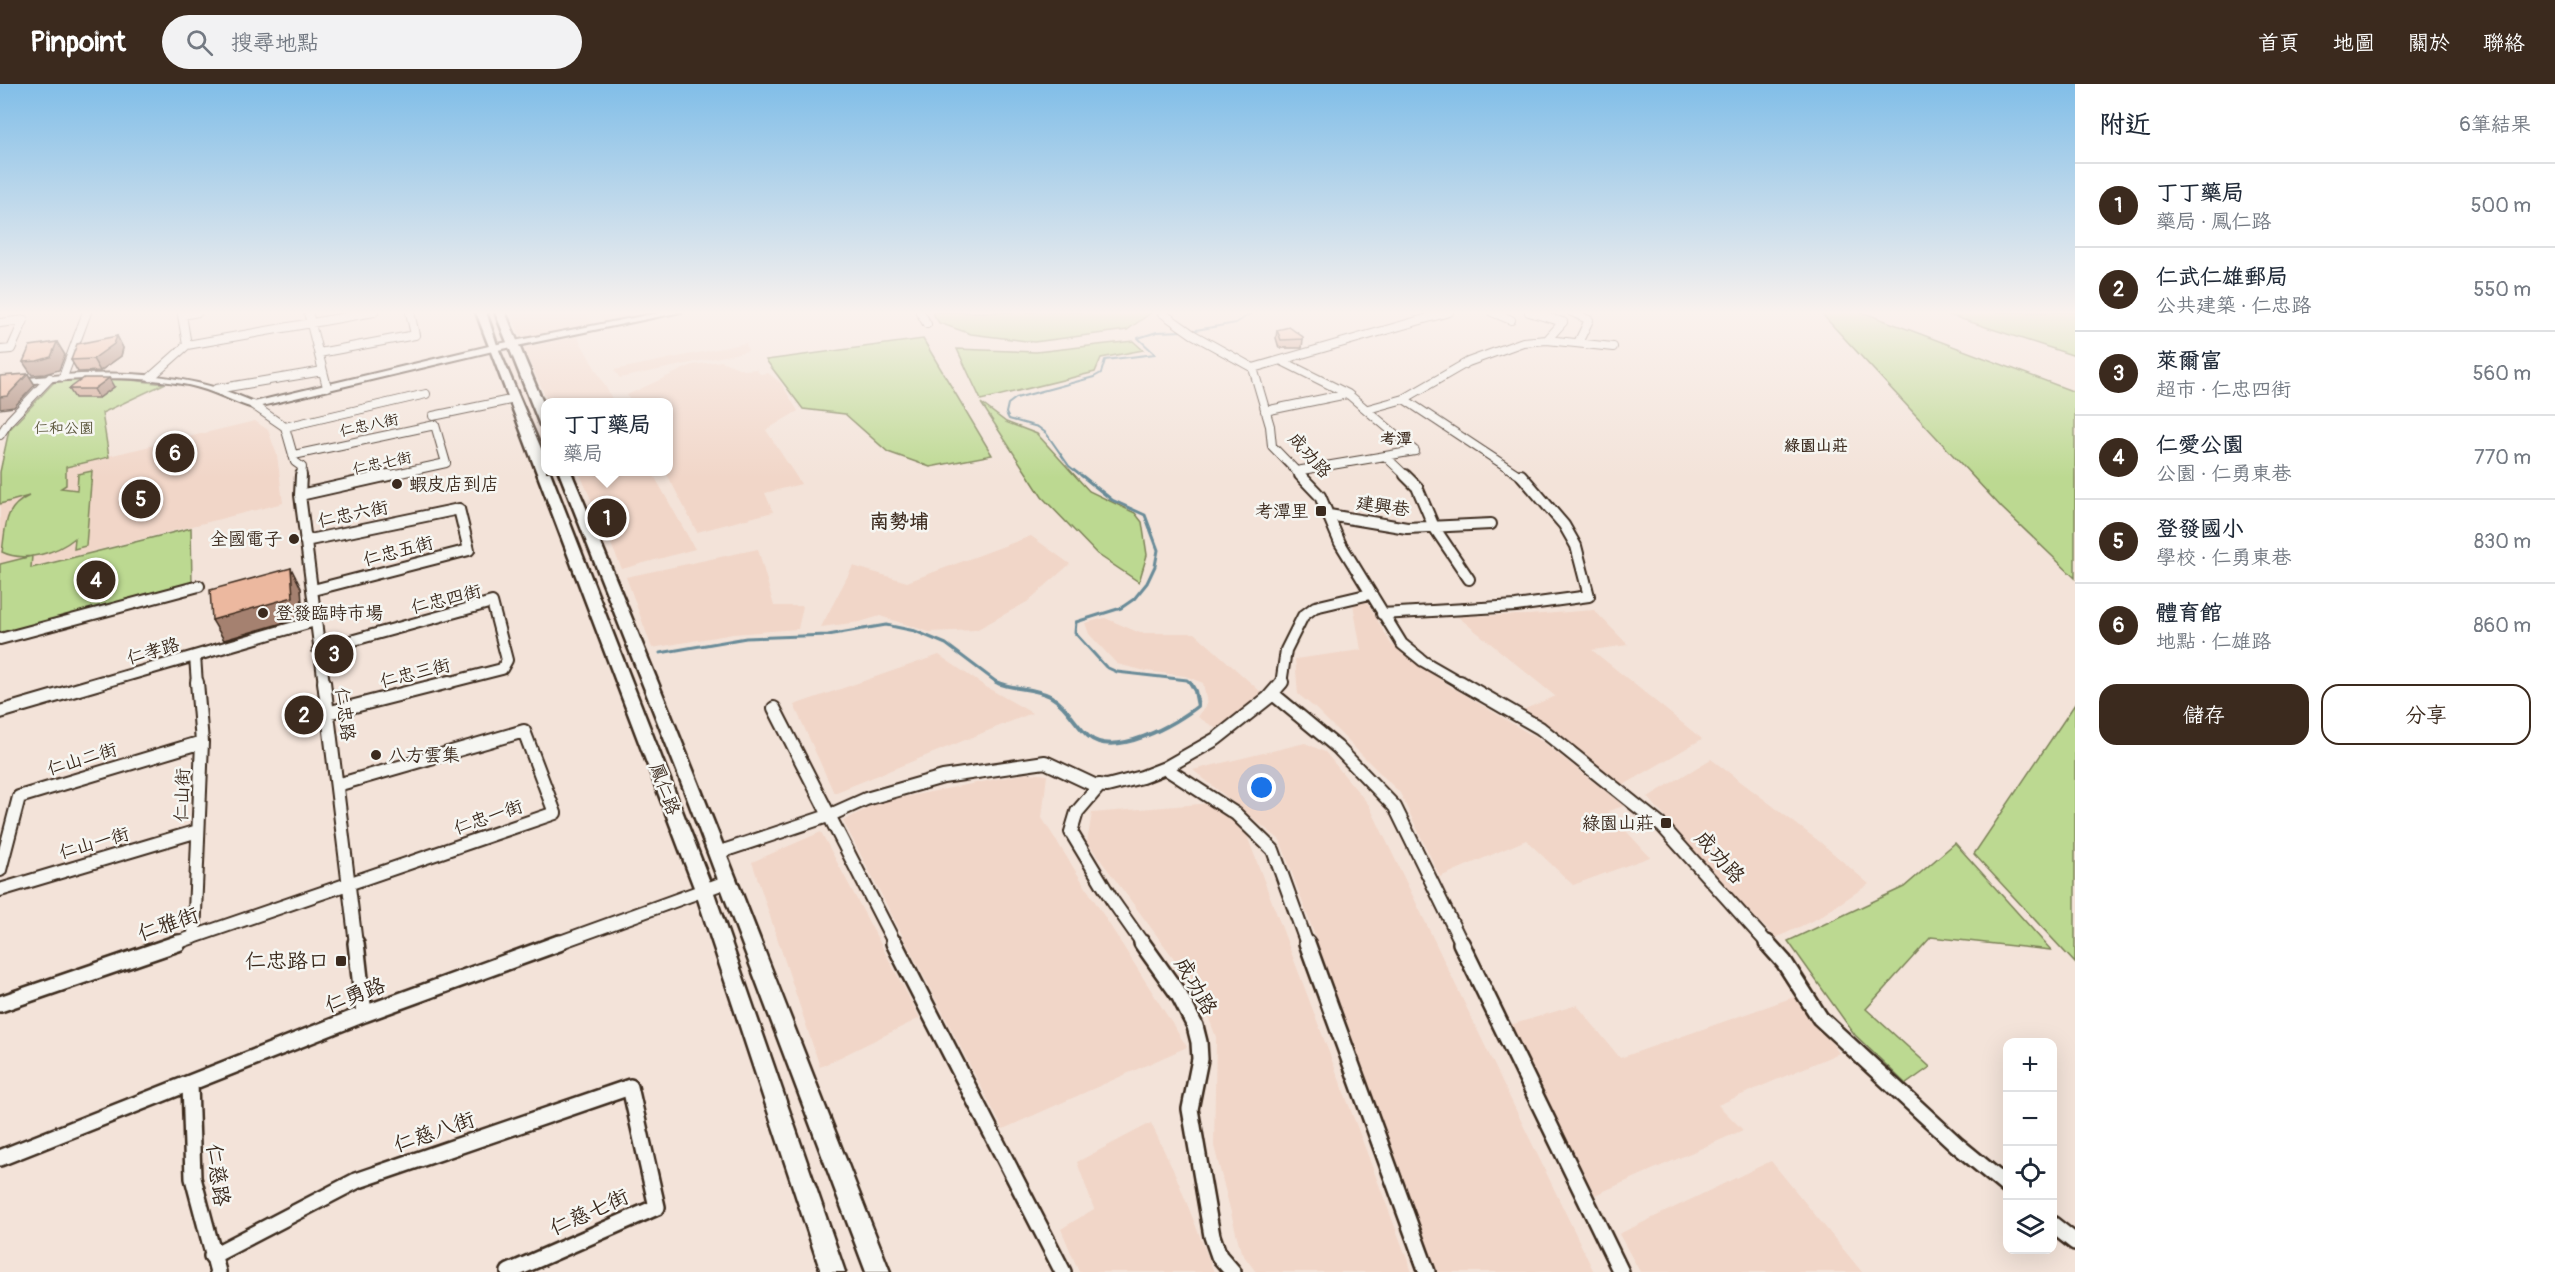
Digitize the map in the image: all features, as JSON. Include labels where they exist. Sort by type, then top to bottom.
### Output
[{"type":"main road","name":"鳳仁路","points":[[501,367],[541,467]]},
{"type":"main road","points":[[522,367],[541,413]]},
{"type":"main road","name":"鳳仁路","points":[[545,476],[704,890],[833,1272]]},
{"type":"main road","name":"鳳仁路","points":[[567,476],[729,881],[878,1272]]},
{"type":"street","points":[[63,377],[67,367]]},
{"type":"street","points":[[152,377],[163,367]]},
{"type":"street","points":[[322,367],[327,387]]},
{"type":"street","points":[[253,405],[410,367]]},
{"type":"street","points":[[1293,367],[1348,394],[1415,451],[1296,471]]},
{"type":"street","points":[[1368,409],[1404,399],[1459,367]]},
{"type":"street","name":"成功路","points":[[1253,368],[1272,446],[1320,496],[1340,543],[1402,644],[1423,661],[1540,728],[1662,826],[1784,962],[1820,1018],[1957,1145],[2003,1184]]},
{"type":"street","points":[[216,389],[323,371]]},
{"type":"street","points":[[0,384],[63,377],[152,377],[216,389],[253,405],[285,427],[426,394]]},
{"type":"street","points":[[0,435],[10,420],[50,378]]},
{"type":"street","points":[[1265,411],[1348,394]]},
{"type":"street","points":[[433,416],[515,399]]},
{"type":"street","points":[[1382,614],[1516,606],[1589,596],[1576,546],[1564,525],[1518,472],[1404,399]]},
{"type":"street","name":"仁忠八街","points":[[294,455],[435,425],[440,439]]},
{"type":"street","name":"仁忠路","points":[[285,427],[295,462],[302,467],[300,495],[305,541],[313,590],[318,650],[337,785],[364,1014]]},
{"type":"street","name":"仁忠七街","points":[[300,495],[446,463],[440,439]]},
{"type":"street","name":"建興巷","points":[[1386,457],[1417,487],[1434,527],[1469,579]]},
{"type":"street","name":"仁忠六街","points":[[305,541],[459,508],[464,528]]},
{"type":"street","name":"建興巷","points":[[1329,515],[1407,528],[1491,524]]},
{"type":"street","name":"仁忠五街","points":[[313,590],[469,550],[464,528]]},
{"type":"street","points":[[0,639],[200,586]]},
{"type":"street","points":[[717,853],[828,816],[866,799],[943,777],[1046,762],[1094,785],[1107,786],[1165,768],[1216,739],[1273,694],[1282,683],[1286,650],[1303,616],[1315,607],[1370,594]]},
{"type":"street","name":"仁忠四街","points":[[318,650],[492,602],[507,660]]},
{"type":"street","name":"仁孝路","points":[[0,712],[315,621]]},
{"type":"street","name":"仁山街","points":[[194,937],[202,742],[195,656]]},
{"type":"street","name":"仁忠三街","points":[[327,712],[502,669],[507,660]]},
{"type":"street","points":[[1273,694],[1362,769],[1395,807],[1621,1272]]},
{"type":"street","points":[[774,708],[1063,1272]]},
{"type":"street","name":"仁忠一街","points":[[337,785],[524,731],[555,813],[349,883]]},
{"type":"street","name":"仁山二街","points":[[0,870],[19,797],[202,742]]},
{"type":"street","points":[[1165,768],[1229,808],[1254,827],[1273,850],[1427,1272]]},
{"type":"street","name":"成功路","points":[[1100,785],[1071,822],[1071,832],[1126,921],[1179,995],[1197,1030],[1200,1063],[1191,1093],[1190,1109],[1212,1236],[1219,1256],[1233,1272]]},
{"type":"street","name":"仁山一街","points":[[0,890],[198,831]]},
{"type":"street","name":"仁勇路","points":[[0,1158],[364,1014],[729,881]]},
{"type":"street","name":"仁雅街","points":[[0,1004],[349,883]]},
{"type":"street","name":"仁慈路","points":[[190,1083],[193,1178],[218,1272]]},
{"type":"street","name":"仁慈八街","points":[[212,1256],[356,1181],[630,1087],[640,1139]]},
{"type":"street","name":"仁慈七街","points":[[509,1272],[657,1207],[640,1139]]},
{"type":"street","points":[[2057,1228],[2075,1242]]},
{"type":"shaded area","points":[[532,367],[595,367],[612,398],[546,398]]},
{"type":"shaded area","points":[[627,367],[670,367],[620,378],[614,370]]},
{"type":"shaded area","points":[[687,367],[737,367],[744,370],[756,369],[760,374],[768,373],[781,383],[798,411],[766,430],[801,484],[765,493],[773,512],[697,532],[668,476],[673,476],[673,398],[629,398],[627,395]]},
{"type":"shaded area","points":[[255,421],[268,430],[277,455],[283,503],[0,575],[0,482]]},
{"type":"shaded area","points":[[581,476],[654,476],[695,549],[622,569]]},
{"type":"shaded area","points":[[1031,536],[1070,564],[1027,602],[976,630],[929,632],[880,616],[860,622],[821,627],[853,566],[907,582]]},
{"type":"shaded area","points":[[758,549],[774,606],[803,606],[798,629],[733,634],[652,648],[626,577]]},
{"type":"shaded area","points":[[1366,600],[1391,644],[1450,686],[1543,742],[1624,806],[1608,811],[1650,857],[1573,885],[1526,840],[1440,877],[1400,793],[1298,694],[1295,659],[1361,650],[1353,604]]},
{"type":"shaded area","points":[[1594,610],[1628,645],[1592,650],[1702,739],[1622,786],[1523,710],[1555,696],[1457,616],[1529,615]]},
{"type":"shaded area","points":[[1105,618],[1140,633],[1195,633],[1262,693],[1220,731],[1198,717],[1207,704],[1203,683],[1185,676],[1146,671],[1117,664],[1089,634],[1085,623]]},
{"type":"shaded area","points":[[939,655],[986,687],[1032,713],[834,793],[794,705]]},
{"type":"shaded area","points":[[1305,743],[1325,752],[1369,805],[1594,1272],[1437,1272],[1280,840],[1193,770]]},
{"type":"shaded area","points":[[1711,759],[1820,842],[1869,884],[1818,918],[1776,938],[1721,884],[1648,797]]},
{"type":"shaded area","points":[[1028,773],[1047,775],[1042,818],[1187,1047],[1003,1129],[843,821],[879,802]]},
{"type":"shaded area","points":[[1212,803],[1246,833],[1412,1272],[1256,1272],[1241,1252],[1214,1146],[1216,1037],[1199,992],[1087,842],[1092,813]]},
{"type":"shaded area","points":[[821,832],[920,1018],[820,1067],[752,862]]},
{"type":"shaded area","points":[[1797,996],[1839,1053],[1718,1105],[1743,1130],[1595,1195],[1510,1025],[1577,1005],[1620,1058]]},
{"type":"shaded area","points":[[1151,1123],[1176,1176],[1214,1272],[1079,1272],[1061,1229],[1094,1209],[1077,1162]]},
{"type":"shaded area","points":[[1771,1161],[1862,1272],[1640,1272],[1619,1234]]},
{"type":"green space","points":[[772,367],[940,367],[992,455],[930,467],[888,452],[845,414],[803,409]]},
{"type":"green space","points":[[966,367],[1097,367],[1095,372],[981,400]]},
{"type":"green space","points":[[1871,367],[2010,367],[2075,392],[2075,578],[2002,508]]},
{"type":"green space","name":"仁和公園","points":[[57,379],[122,379],[164,384],[102,413],[109,457],[66,467],[66,485],[61,488],[77,490],[78,474],[92,471],[86,546],[74,549],[75,538],[59,548],[40,555],[20,557],[11,555],[2,552],[7,519],[14,506],[29,496],[0,504],[0,472],[9,430]]},
{"type":"green space","points":[[981,403],[1006,422],[1037,434],[1089,491],[1135,513],[1142,522],[1147,555],[1139,582],[1097,554],[1042,497]]},
{"type":"green space","points":[[191,528],[192,584],[0,634],[0,564],[32,556],[31,568]]},
{"type":"green space","points":[[2075,704],[2075,963],[1974,854]]},
{"type":"green space","points":[[1955,843],[2051,950],[1931,937],[1866,1009],[1930,1067],[1906,1084],[1855,1035],[1788,941],[1904,887]]},
{"type":"building","points":[[28,374],[7,396],[0,397],[0,376]]},
{"type":"building","points":[[84,378],[109,378],[94,389],[69,389]]},
{"type":"building","points":[[291,568],[293,597],[212,620],[210,590]]},
{"type":"waterway","points":[[1083,477],[1069,466],[1046,433],[1038,427],[1009,419],[1006,413],[1008,404],[1016,398],[1094,377],[1101,373],[1103,367]]},
{"type":"waterway","points":[[1081,475],[1112,500],[1145,515],[1158,550],[1155,566],[1147,583],[1134,599],[1121,608],[1076,622],[1075,633],[1106,667],[1117,672],[1187,680],[1191,684]]},
{"type":"waterway","points":[[660,653],[746,638],[828,635],[886,625],[915,631],[946,644],[997,682]]},
{"type":"waterway","points":[[997,682],[1050,696],[1061,704],[1088,736],[1099,742],[1113,744],[1145,736],[1175,722],[1198,706],[1195,691],[1190,682]]},
{"type":"place","name":"體育館","points":[[175,453]]},
{"type":"place","name":"蝦皮店到店","points":[[397,484]]},
{"type":"place","name":"登發國小","points":[[141,499]]},
{"type":"place","name":"考潭里","points":[[1321,511]]},
{"type":"place","name":"丁丁藥局","points":[[607,518]]},
{"type":"place","name":"全國電子","points":[[294,539]]},
{"type":"place","name":"仁愛公園","points":[[96,580]]},
{"type":"place","name":"登發臨時市場","points":[[263,613]]},
{"type":"place","name":"萊爾富","points":[[334,654]]},
{"type":"place","name":"仁武仁雄郵局","points":[[304,715]]},
{"type":"place","name":"八方雲集","points":[[376,755]]},
{"type":"place","name":"綠園山莊","points":[[1666,823]]},
{"type":"place","name":"仁忠路口","points":[[341,961]]},
{"type":"district","name":"考潭","points":[[1396,438]]},
{"type":"district","name":"綠園山莊","points":[[1816,445]]},
{"type":"district","name":"南勢埔","points":[[899,521]]}]
